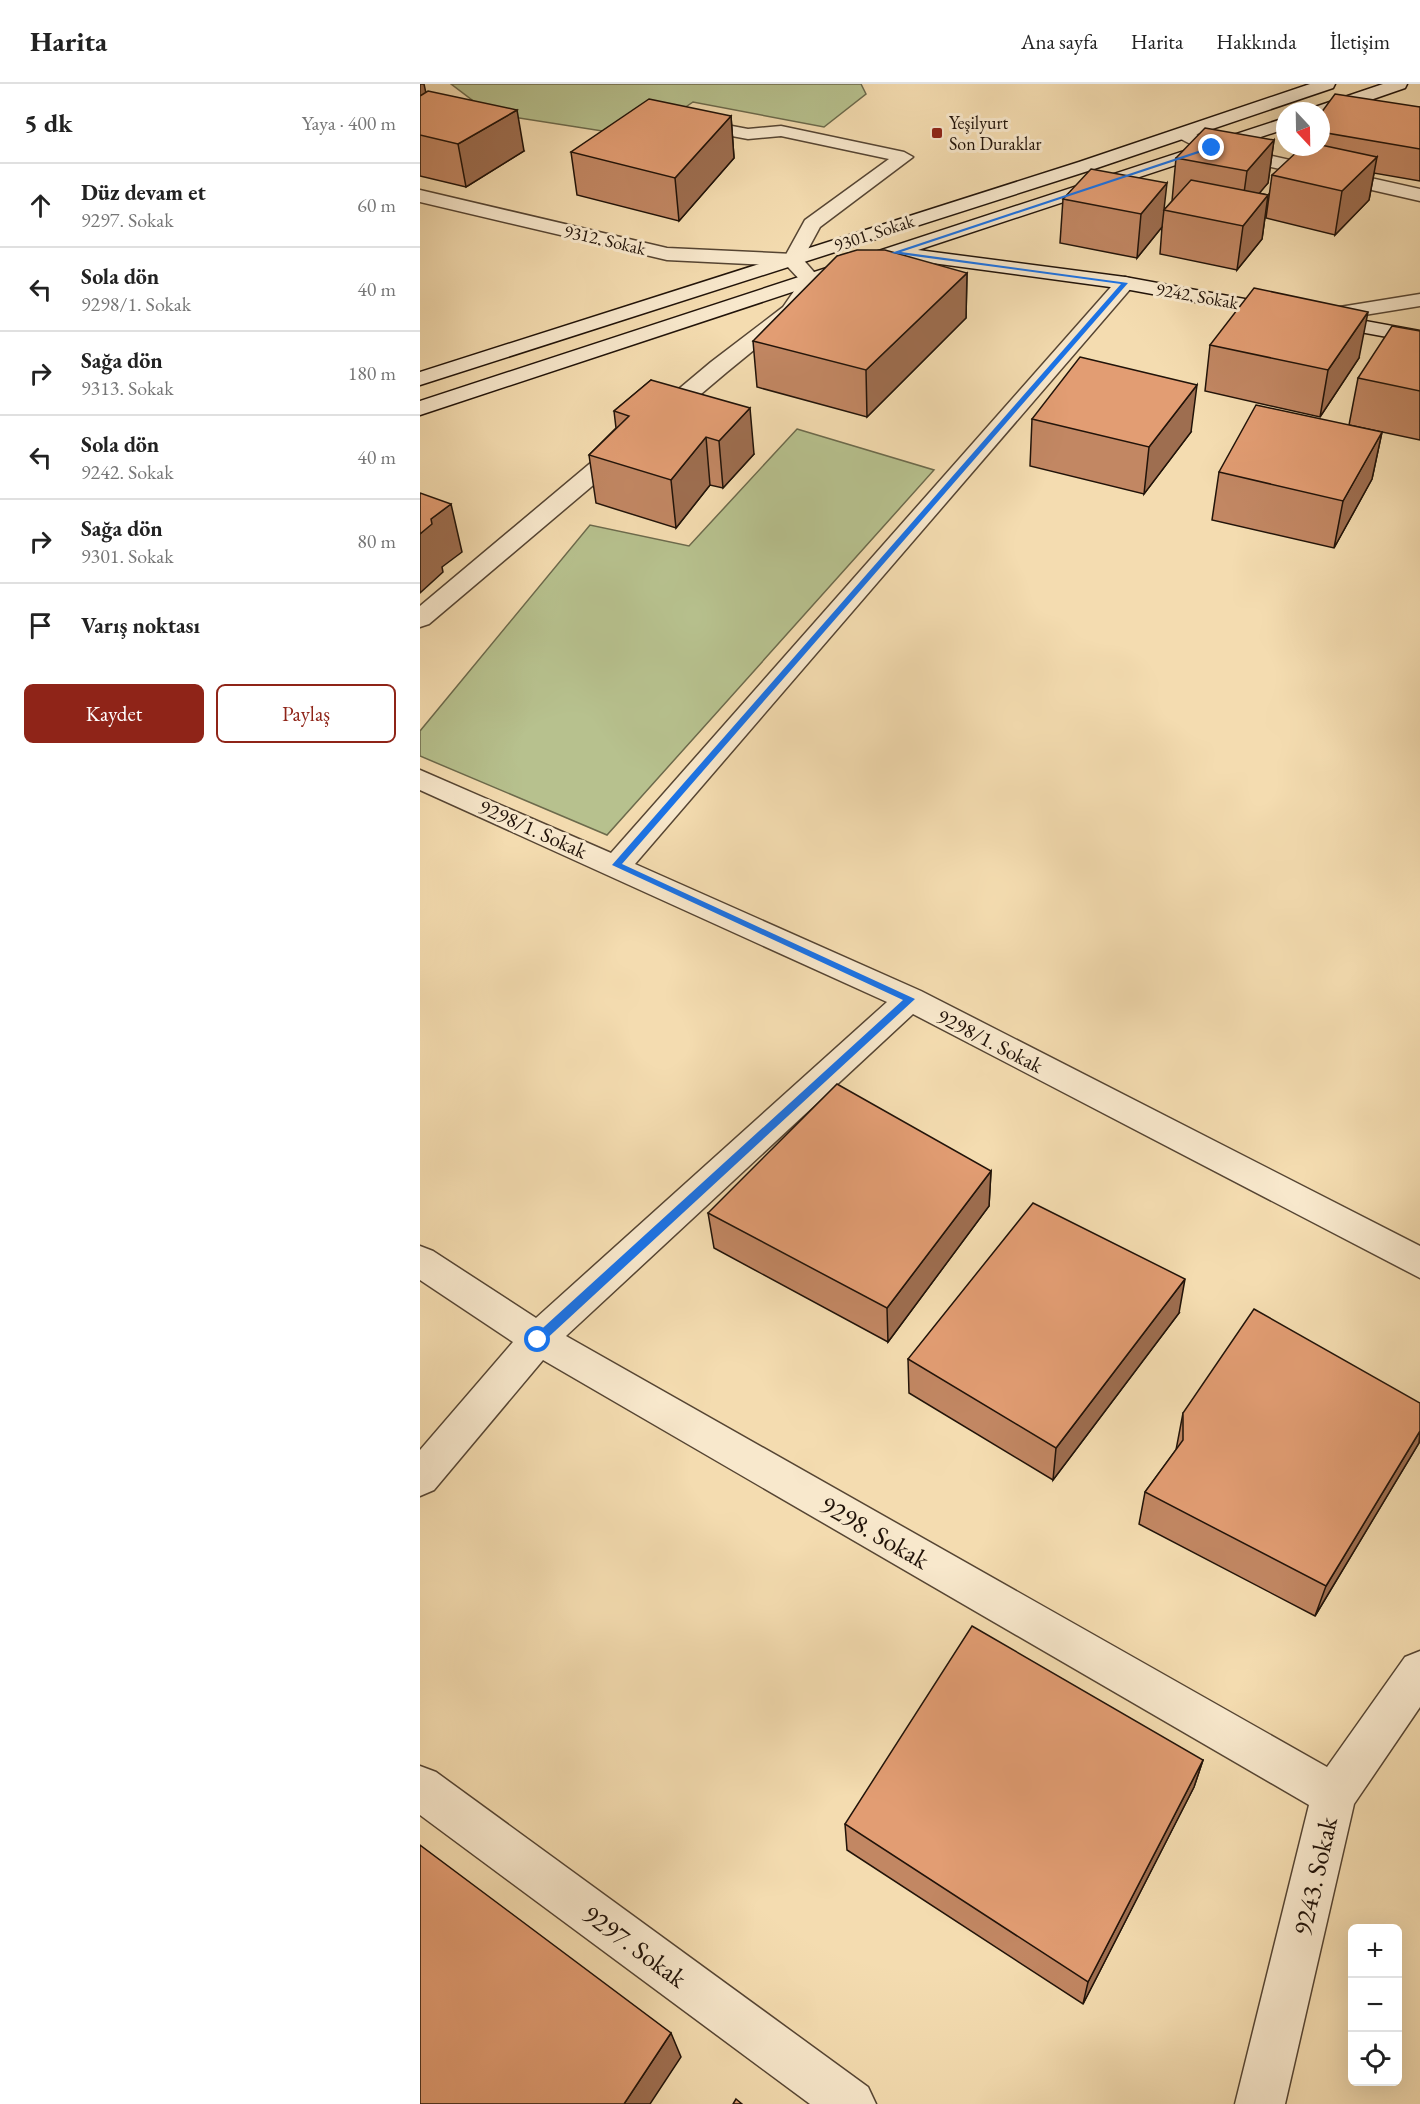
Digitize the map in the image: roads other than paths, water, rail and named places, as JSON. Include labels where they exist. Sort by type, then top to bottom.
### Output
[{"type":"street","name":"9301. Sokak","points":[[420,379],[793,260],[1328,84]]},
{"type":"street","points":[[1330,108],[1399,84]]},
{"type":"street","points":[[420,619],[719,367],[790,311],[811,280],[793,260],[812,224],[904,157],[781,130],[748,134],[679,122]]},
{"type":"street","name":"9301. Sokak","points":[[420,408],[1276,126]]},
{"type":"street","points":[[1183,133],[1212,148],[1420,195]]},
{"type":"street","name":"9312. Sokak","points":[[420,196],[667,254],[793,260]]},
{"type":"street","name":"9242. Sokak","points":[[793,260],[894,253],[1125,283],[1420,337]]},
{"type":"street","points":[[617,865],[1125,283]]},
{"type":"street","points":[[1313,317],[1420,300]]},
{"type":"street","name":"9298/1. Sokak","points":[[421,781],[617,865],[910,999],[1420,1263]]},
{"type":"street","points":[[420,1478],[538,1340],[910,999]]},
{"type":"street","name":"9298. Sokak","points":[[420,1261],[538,1340],[1334,1795]]},
{"type":"street","name":"9243. Sokak","points":[[1260,2104],[1334,1795],[1420,1671]]},
{"type":"street","name":"9297. Sokak","points":[[420,1788],[851,2104]]},
{"type":"place","name":"Yeşilyurt Son Duraklar","points":[[937,133]]}]
